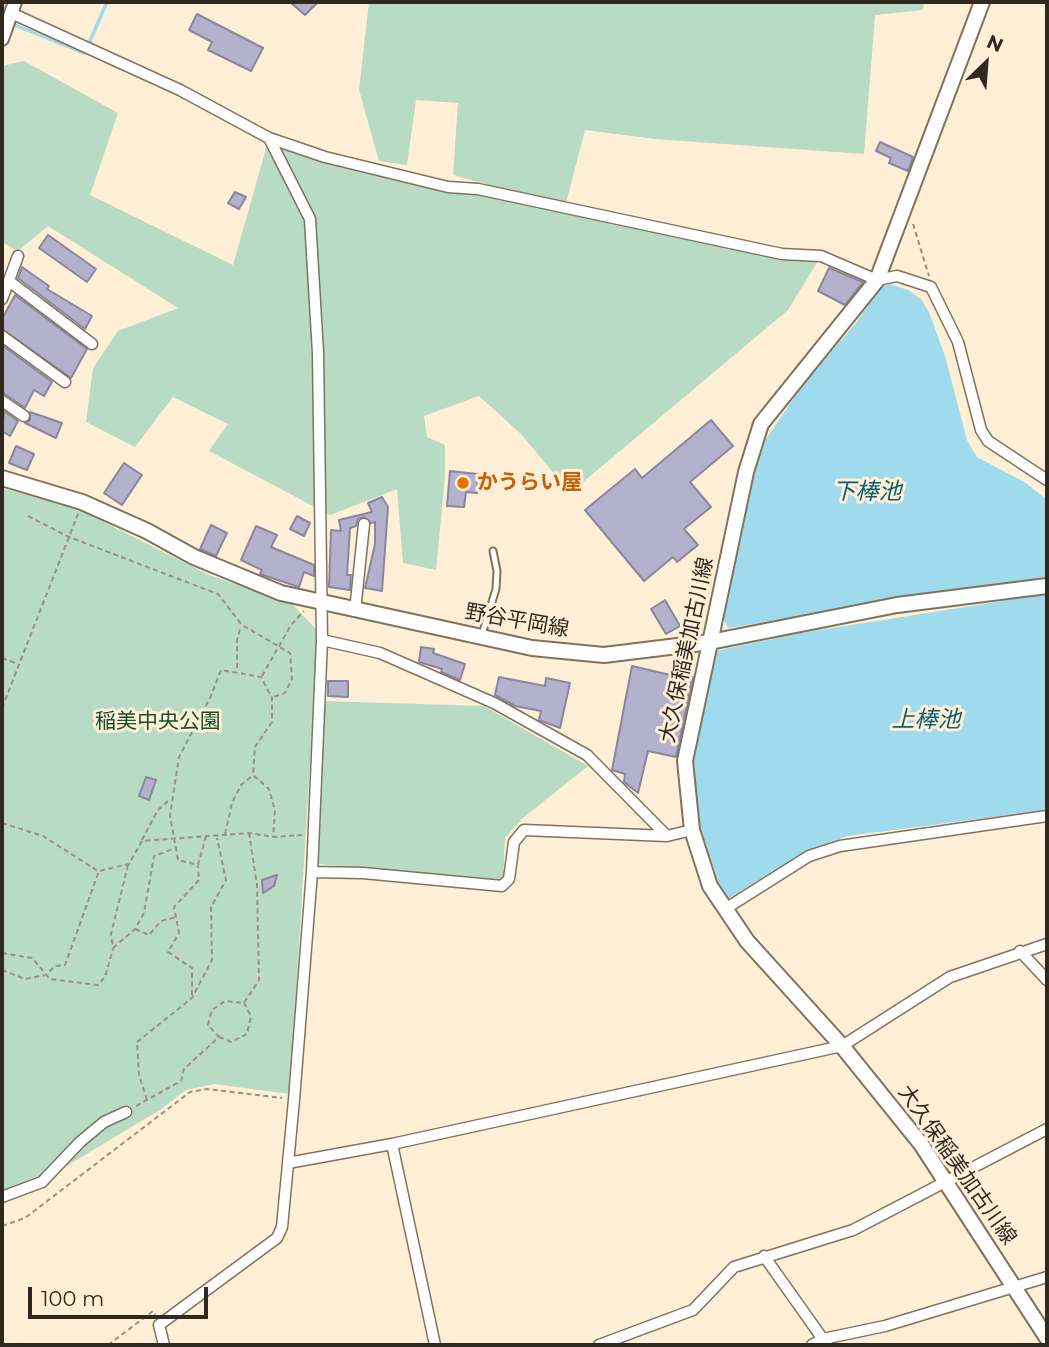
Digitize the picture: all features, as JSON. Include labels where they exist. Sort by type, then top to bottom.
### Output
[{"type":"main road","name":"大久保稲美加古川線","points":[[982,2],[877,280],[761,424],[746,472],[685,761],[692,830],[710,886],[747,941],[842,1046],[922,1144],[1016,1286],[1047,1338]]},
{"type":"main road","name":"野谷平岡線","points":[[2,478],[82,502],[147,531],[194,557],[314,605],[533,648],[604,655],[710,642],[897,605],[1047,586]]},
{"type":"street","points":[[2,39],[9,6],[180,90],[269,138],[325,157],[448,187],[478,189],[782,254],[821,256],[877,280],[897,276],[931,287],[957,342],[981,430],[988,441],[1047,480]]},
{"type":"street","points":[[164,1345],[159,1325],[277,1238],[282,1227],[294,1100],[312,872],[322,640],[314,605],[318,353],[310,219],[269,138]]},
{"type":"street","points":[[2,299],[18,256]]},
{"type":"street","points":[[9,281],[92,344]]},
{"type":"street","points":[[2,337],[65,382]]},
{"type":"street","points":[[2,401],[24,415]]},
{"type":"street","points":[[355,611],[364,524]]},
{"type":"street","points":[[322,640],[380,653],[494,703],[587,755],[667,836]]},
{"type":"street","points":[[725,909],[808,856],[840,845],[1047,816]]},
{"type":"street","points":[[312,872],[363,873],[502,886],[509,879],[513,842],[524,830],[667,836],[692,830]]},
{"type":"street","points":[[288,1163],[392,1144],[842,1046],[950,977],[1047,944]]},
{"type":"street","points":[[1020,951],[1047,980]]},
{"type":"street","points":[[2,1196],[43,1182],[80,1142],[104,1122],[126,1112]]},
{"type":"street","points":[[599,1345],[612,1343],[693,1310],[734,1267],[853,1230],[1047,1129]]},
{"type":"street","points":[[392,1144],[435,1345]]},
{"type":"street","points":[[764,1256],[825,1342]]},
{"type":"street","points":[[812,1345],[886,1326],[1047,1277]]},
{"type":"lane","points":[[481,637],[496,589],[497,571],[493,551]]},
{"type":"path","points":[[906,205],[931,287]]},
{"type":"path","points":[[2,708],[82,502]]},
{"type":"path","points":[[28,516],[69,537],[218,594],[242,625],[290,653],[292,679],[285,693],[272,698]]},
{"type":"path","points":[[261,677],[292,625],[314,605]]},
{"type":"path","points":[[236,670],[237,640],[242,625]]},
{"type":"path","points":[[2,658],[19,664]]},
{"type":"path","points":[[198,865],[178,860],[174,839],[170,816],[179,757],[210,698],[221,670],[236,670],[261,677],[272,698],[272,722],[255,747],[253,775],[241,785],[232,803],[225,835]]},
{"type":"path","points":[[253,775],[269,789],[275,811],[273,837]]},
{"type":"path","points":[[2,953],[32,958],[51,979],[97,985],[105,976],[113,948],[111,934],[129,864],[158,810],[173,797]]},
{"type":"path","points":[[2,823],[43,836],[99,871],[129,864]]},
{"type":"path","points":[[142,841],[248,833],[273,837],[312,834]]},
{"type":"path","points":[[244,1003],[259,980],[257,885],[248,833]]},
{"type":"path","points":[[192,998],[192,968],[168,952],[180,933],[174,906],[199,880],[198,865],[206,836]]},
{"type":"path","points":[[147,1100],[139,1074],[137,1042],[192,998],[212,960],[211,907],[226,880],[217,837]]},
{"type":"path","points":[[113,948],[135,929],[144,913],[154,856],[176,848]]},
{"type":"path","points":[[2,970],[25,979],[46,975],[55,966],[65,965],[99,871]]},
{"type":"path","points":[[135,929],[149,935],[161,920],[177,916]]},
{"type":"path","points":[[225,1001],[244,1003],[251,1016],[247,1034],[231,1042],[219,1038],[208,1025],[212,1010],[225,1001]]},
{"type":"path","points":[[126,1112],[181,1080],[184,1069],[219,1038]]},
{"type":"path","points":[[2,1226],[25,1217],[190,1092],[207,1089],[294,1100]]},
{"type":"path","points":[[108,1345],[153,1311],[159,1325]]},
{"type":"green space","points":[[369,2],[924,2],[923,10],[875,15],[864,154],[655,139],[585,130],[565,207],[821,256],[788,310],[570,493],[522,435],[479,396],[424,416],[427,437],[445,445],[445,477],[436,570],[403,563],[397,489],[330,515],[209,451],[228,424],[173,397],[135,447],[86,422],[93,368],[118,331],[178,308],[48,226],[18,251],[2,242],[2,66],[24,61],[118,113],[90,195],[233,265],[269,138],[395,175],[560,205],[453,175],[458,103],[416,100],[407,165],[379,161],[359,90]]},
{"type":"green space","name":"稲美中央公園","points":[[2,488],[66,506],[81,507],[88,514],[209,575],[292,604],[318,631],[290,1094],[214,1084],[186,1090],[160,1110],[2,1205]]},
{"type":"green space","points":[[324,701],[484,706],[588,766],[523,818],[505,838],[503,881],[318,864]]},
{"type":"water","name":"下棒池","points":[[890,284],[908,290],[921,299],[929,312],[945,356],[967,440],[977,457],[1026,483],[1047,500],[1047,577],[728,628],[723,618],[725,605],[752,483],[766,439],[807,379],[856,323],[881,287]]},
{"type":"water","name":"上棒池","points":[[1047,594],[1047,810],[848,836],[807,850],[728,899],[720,886],[695,811],[691,751],[710,662],[716,651],[801,633]]},
{"type":"building","points":[[290,2],[318,2],[305,15]]},
{"type":"building","points":[[197,14],[263,48],[251,71],[208,50],[212,42],[189,30]]},
{"type":"building","points":[[880,142],[913,157],[908,171],[889,163],[891,158],[876,151]]},
{"type":"building","points":[[235,192],[246,197],[239,209],[228,203]]},
{"type":"building","points":[[48,235],[96,269],[87,282],[39,248]]},
{"type":"building","points":[[22,267],[49,286],[47,289],[92,316],[85,329],[18,278]]},
{"type":"building","points":[[829,268],[863,282],[845,305],[818,291]]},
{"type":"building","points":[[15,295],[87,349],[71,378],[2,329],[2,319]]},
{"type":"building","points":[[2,345],[52,382],[44,396],[34,390],[25,408],[2,392]]},
{"type":"building","points":[[4,411],[18,421],[10,436],[2,431]]},
{"type":"building","points":[[30,412],[62,423],[56,438],[25,423],[30,420]]},
{"type":"building","points":[[711,420],[733,446],[690,482],[711,507],[684,529],[698,545],[677,562],[673,557],[644,581],[585,510],[635,469],[642,478]]},
{"type":"building","points":[[16,446],[34,454],[27,470],[9,463]]},
{"type":"building","points":[[124,463],[142,475],[122,505],[104,493]]},
{"type":"building","name":"かうらい屋","points":[[450,471],[478,474],[477,493],[466,492],[464,507],[447,506]]},
{"type":"building","points":[[382,497],[388,507],[382,591],[365,588],[375,544],[375,522],[371,523],[364,517],[358,519],[356,526],[350,528],[347,575],[351,575],[350,590],[329,587],[331,530],[341,531],[339,520],[372,512],[368,503]]},
{"type":"building","points":[[297,516],[310,523],[304,536],[290,529]]},
{"type":"building","points":[[211,525],[227,533],[216,556],[200,549]]},
{"type":"building","points":[[256,526],[277,535],[271,547],[314,565],[314,576],[304,572],[299,587],[260,574],[262,570],[241,560]]},
{"type":"building","points":[[665,600],[680,626],[666,634],[651,609]]},
{"type":"building","points":[[421,647],[434,649],[433,653],[465,664],[460,680],[441,672],[442,669],[419,662]]},
{"type":"building","points":[[632,666],[679,677],[680,674],[693,677],[676,757],[648,751],[638,793],[624,782],[625,774],[612,770]]},
{"type":"building","points":[[499,677],[545,686],[546,678],[570,683],[560,728],[539,720],[541,711],[515,706],[495,695]]},
{"type":"building","points":[[328,681],[348,681],[348,697],[328,696]]},
{"type":"building","points":[[146,777],[156,780],[149,800],[139,796]]},
{"type":"building","points":[[277,875],[274,886],[263,893],[262,880]]},
{"type":"waterway","points":[[89,43],[107,2]]},
{"type":"waterway","points":[[12,24],[84,53]]},
{"type":"place","name":"かうらい屋","points":[[463,483]]}]
